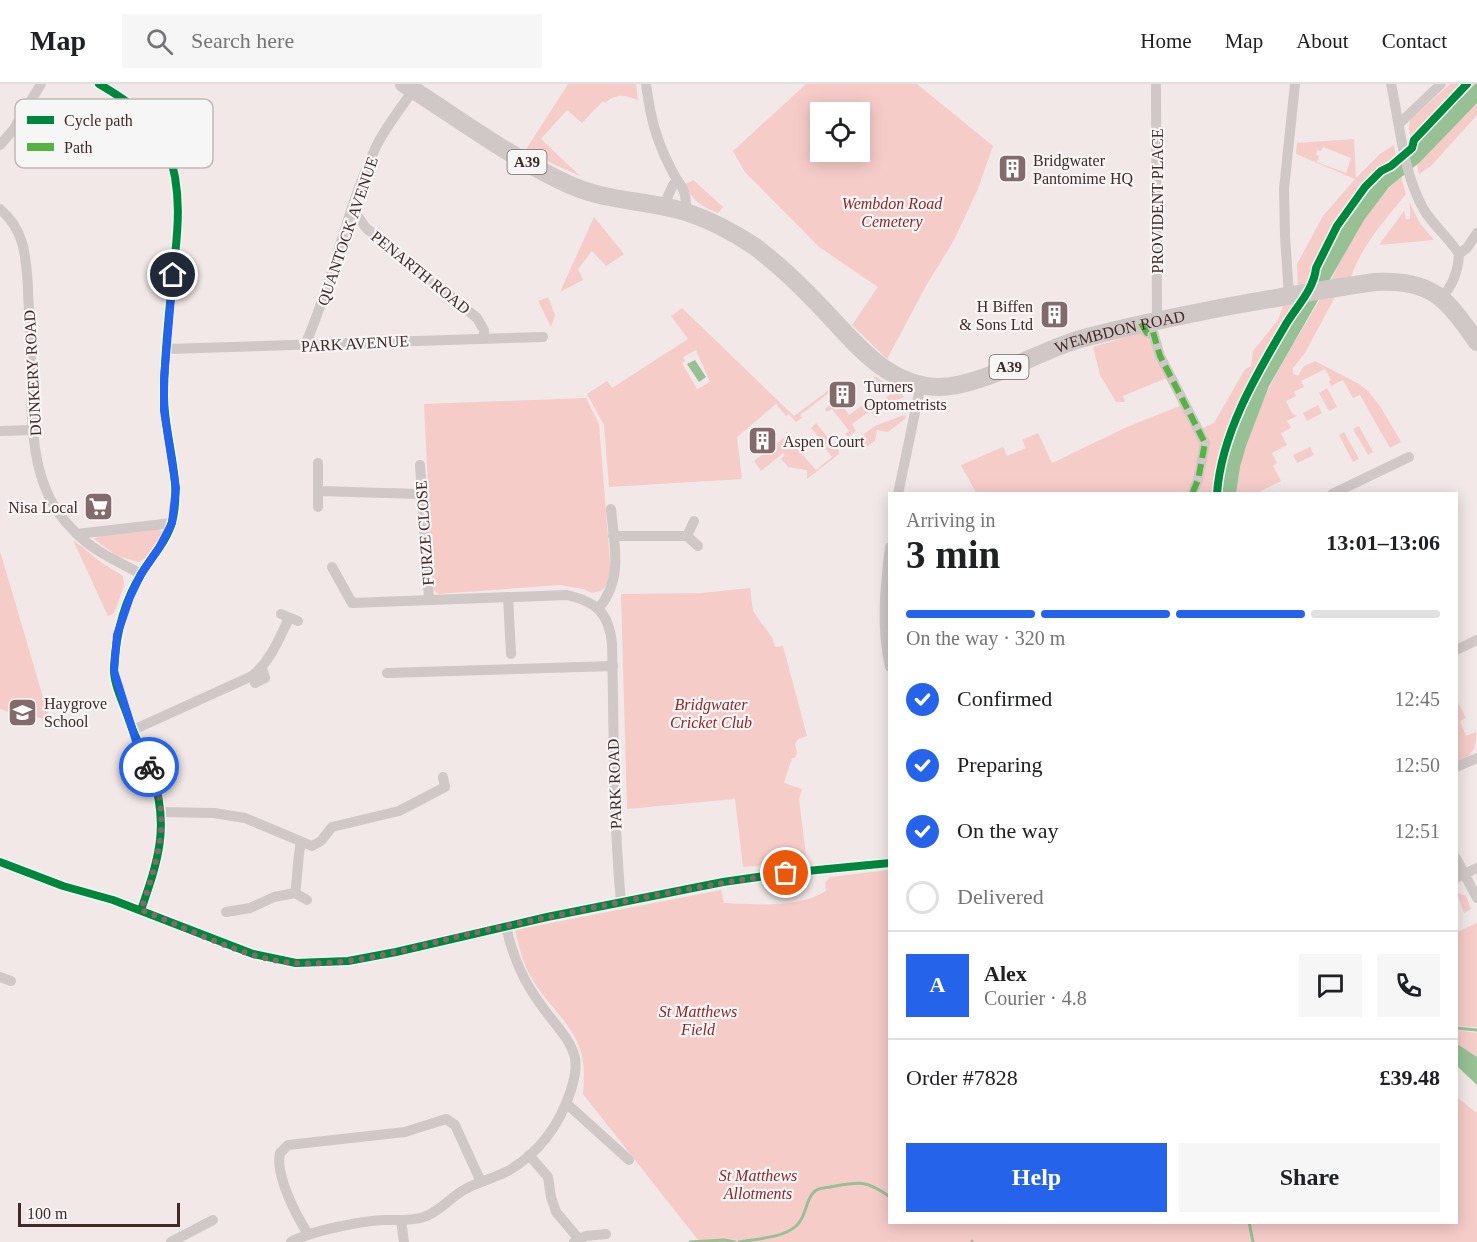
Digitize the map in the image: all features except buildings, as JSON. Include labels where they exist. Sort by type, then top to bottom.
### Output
[{"type":"main road","name":"A39","points":[[409,87],[512,153],[571,186],[612,199],[663,207]]},
{"type":"main road","name":"WEMBDON ROAD","points":[[663,207],[686,212],[721,226],[754,247],[797,283],[873,362],[896,375],[921,384],[949,386],[975,380],[1069,342],[1149,321],[1289,296],[1344,287],[1401,282],[1416,285],[1442,298]]},
{"type":"main road","name":"A39","points":[[1442,298],[1477,342]]},
{"type":"street","points":[[32,99],[41,84]]},
{"type":"street","points":[[99,84],[124,99]]},
{"type":"street","points":[[646,84],[657,140],[677,180],[682,185],[686,198],[686,212]]},
{"type":"street","name":"PROVIDENT PLACE","points":[[1149,321],[1156,84]]},
{"type":"street","points":[[1289,296],[1284,189],[1295,84]]},
{"type":"street","points":[[1391,84],[1415,189],[1432,223],[1459,254],[1455,277],[1442,298]]},
{"type":"street","points":[[1399,124],[1441,84]]},
{"type":"street","name":"QUANTOCK AVENUE","points":[[306,345],[320,312],[352,208],[375,149],[409,87]]},
{"type":"street","points":[[0,145],[15,127]]},
{"type":"street","points":[[141,910],[160,843],[162,812],[152,773],[132,730],[114,671],[117,635],[130,597],[172,523],[176,488],[164,411],[166,349],[178,234],[178,199],[173,168]]},
{"type":"street","points":[[663,207],[677,180]]},
{"type":"street","name":"PENARTH ROAD","points":[[352,208],[366,228],[477,318],[484,330],[484,338]]},
{"type":"street","name":"DUNKERY ROAD","points":[[0,209],[10,217],[20,234],[26,253],[31,344],[30,394],[37,462],[45,488],[58,512],[77,534],[108,556],[141,574]]},
{"type":"street","points":[[1459,254],[1467,248],[1477,233]]},
{"type":"street","points":[[1149,321],[1147,333],[1153,332],[1160,356],[1205,443],[1198,480],[1193,492]]},
{"type":"street","name":"PARK AVENUE","points":[[166,349],[543,337]]},
{"type":"street","points":[[898,492],[921,384]]},
{"type":"street","points":[[0,431],[34,430]]},
{"type":"street","points":[[1336,492],[1409,457]]},
{"type":"street","points":[[318,463],[318,507]]},
{"type":"street","name":"FURZE CLOSE","points":[[420,465],[420,494],[429,600]]},
{"type":"street","points":[[318,491],[420,494]]},
{"type":"street","points":[[598,609],[606,600],[614,580],[611,508]]},
{"type":"street","points":[[687,536],[694,521]]},
{"type":"street","points":[[77,534],[172,523]]},
{"type":"street","points":[[613,536],[687,536],[698,546]]},
{"type":"street","points":[[888,565],[885,593],[888,651]]},
{"type":"street","name":"FURZE CLOSE","points":[[333,567],[352,603],[567,595],[590,602],[598,609]]},
{"type":"street","points":[[508,597],[504,638],[511,654]]},
{"type":"street","name":"PARK ROAD","points":[[598,609],[606,618],[610,628],[613,666],[615,826],[621,902]]},
{"type":"street","points":[[132,730],[252,676],[262,668],[289,618]]},
{"type":"street","points":[[1458,649],[1477,640]]},
{"type":"street","points":[[387,673],[613,666]]},
{"type":"street","points":[[255,683],[265,678],[262,668]]},
{"type":"street","points":[[1458,766],[1477,758]]},
{"type":"street","points":[[162,812],[214,813],[245,818],[312,846],[321,841],[332,827],[399,811],[445,787],[443,777]]},
{"type":"street","points":[[295,893],[298,874],[297,859],[301,842]]},
{"type":"street","points":[[0,862],[63,886],[141,910],[242,950],[274,960],[296,963],[348,961],[396,952],[506,926],[723,882],[786,873],[888,863]]},
{"type":"street","points":[[1477,868],[1461,876],[1477,898]]},
{"type":"street","points":[[226,912],[250,908],[274,897],[295,893],[307,900]]},
{"type":"street","points":[[291,1242],[308,1234],[370,1221],[417,1219],[432,1213],[461,1191],[508,1170],[530,1155],[548,1136],[566,1103],[575,1072],[573,1051],[530,989],[512,952],[506,926]]},
{"type":"street","points":[[566,1103],[629,1160]]},
{"type":"street","points":[[308,1234],[291,1202],[281,1172],[280,1153],[288,1144],[405,1132],[446,1119],[455,1125],[481,1182]]},
{"type":"street","points":[[530,1155],[546,1173],[554,1208],[576,1240],[606,1234]]},
{"type":"street","points":[[171,1242],[213,1220]]},
{"type":"street","points":[[401,1220],[404,1242]]},
{"type":"green space","points":[[568,84],[636,84],[638,100],[621,96],[605,103],[603,101],[582,123],[567,110],[541,139],[580,176],[525,151]]},
{"type":"green space","name":"Wembdon Road Cemetery","points":[[806,84],[917,84],[993,146],[977,191],[953,242],[927,284],[887,359],[852,325],[878,287],[819,247],[745,172],[733,151]]},
{"type":"green space","points":[[1450,84],[1464,84],[1411,139],[1410,120]]},
{"type":"green space","points":[[1470,84],[1475,84],[1416,143],[1416,140]]},
{"type":"green space","points":[[1477,103],[1477,115],[1431,166],[1419,174],[1417,164]]},
{"type":"green space","points":[[1354,139],[1356,178],[1380,154],[1394,145],[1396,156],[1387,166],[1367,180],[1339,217],[1314,268],[1310,285],[1298,287],[1297,264],[1323,216],[1355,179],[1296,154],[1297,143]],"holes":[[[1323,147],[1351,158],[1346,173],[1317,162],[1319,156],[1316,155],[1317,150],[1321,151]]]},
{"type":"green space","points":[[1401,177],[1406,194],[1382,223],[1361,254],[1351,277],[1331,281],[1352,239],[1369,212]]},
{"type":"green space","points":[[693,180],[723,207],[718,213],[694,199],[686,184]]},
{"type":"green space","points":[[1410,203],[1419,222],[1434,240],[1379,245],[1404,211],[1406,219],[1410,219]]},
{"type":"green space","points":[[594,217],[624,254],[606,266],[592,251],[578,269],[583,280],[560,292]]},
{"type":"green space","points":[[1336,295],[1305,353],[1293,368],[1293,374],[1298,376],[1304,366],[1315,361],[1359,384],[1380,406],[1401,442],[1390,448],[1360,395],[1353,398],[1343,380],[1331,386],[1329,382],[1331,380],[1325,369],[1301,381],[1304,387],[1294,392],[1296,396],[1286,401],[1292,413],[1297,416],[1287,421],[1291,428],[1281,433],[1287,445],[1272,453],[1277,463],[1273,466],[1281,481],[1259,492],[1236,492],[1240,467],[1256,415],[1281,366],[1322,296]]},
{"type":"green space","points":[[548,297],[555,315],[551,327],[538,301]]},
{"type":"green space","points":[[1298,302],[1258,369],[1234,419],[1218,468],[1215,492],[975,492],[961,465],[1003,447],[1007,456],[1026,448],[1022,440],[1038,433],[1052,463],[1127,427],[1187,403],[1201,429],[1214,423],[1245,369],[1251,366],[1253,351],[1278,320],[1283,306]]},
{"type":"green space","points":[[682,308],[794,416],[829,390],[830,392],[800,415],[802,418],[796,422],[789,414],[786,416],[776,404],[737,437],[742,479],[609,487],[604,425],[587,394],[607,381],[612,388],[688,339],[671,316]],"holes":[[[696,350],[710,382],[697,389],[682,363],[685,361],[683,357]]]},
{"type":"green space","points":[[1142,332],[1152,335],[1169,377],[1123,396],[1125,402],[1116,402],[1100,375],[1093,347]]},
{"type":"green space","points":[[874,376],[899,390],[904,397],[880,407],[880,403],[893,391],[874,381]]},
{"type":"green space","points":[[1327,388],[1337,407],[1329,411],[1319,393]]},
{"type":"green space","points":[[586,398],[599,424],[611,576],[607,585],[601,591],[592,593],[560,585],[438,594],[433,589],[424,404]]},
{"type":"green space","points":[[831,403],[836,410],[842,405],[849,415],[864,404],[872,407],[877,415],[876,418],[870,411],[852,424],[856,431],[848,437],[845,434],[849,431],[832,409],[827,412],[825,409]]},
{"type":"green space","points":[[1318,405],[1322,413],[1307,421],[1303,413]]},
{"type":"green space","points":[[904,415],[905,419],[888,432],[877,430],[875,441],[863,449],[856,440],[875,426]]},
{"type":"green space","points":[[816,423],[830,440],[825,445],[811,428]]},
{"type":"green space","points":[[1359,426],[1373,452],[1368,455],[1353,429]]},
{"type":"green space","points":[[1344,432],[1359,459],[1353,462],[1339,435]]},
{"type":"green space","points":[[786,436],[816,470],[832,457],[825,448],[832,442],[839,454],[807,479],[807,470],[788,467],[781,459],[785,455],[783,453],[761,471],[754,461]]},
{"type":"green space","points":[[1310,447],[1314,455],[1297,463],[1293,455]]},
{"type":"green space","points":[[159,529],[162,532],[156,545],[147,557],[139,562],[117,556],[94,539],[116,532]]},
{"type":"green space","points":[[73,540],[123,576],[124,586],[114,613],[108,616]]},
{"type":"green space","points":[[0,551],[50,721],[19,712],[17,715],[0,709]]},
{"type":"green space","name":"Bridgwater Cricket Club","points":[[750,588],[753,611],[773,639],[775,647],[783,646],[807,736],[798,739],[795,744],[797,752],[795,758],[792,758],[784,783],[802,789],[799,799],[807,862],[743,867],[735,799],[627,809],[621,594],[702,593]]},
{"type":"green space","points":[[1458,702],[1466,718],[1460,721],[1466,736],[1476,732],[1474,747],[1466,757],[1458,761]]},
{"type":"green space","name":"St Matthews Field","points":[[888,870],[888,1224],[1458,1224],[1458,1098],[1475,1112],[1477,1111],[1477,1242],[690,1242],[698,1240],[583,1094],[583,1062],[578,1042],[530,976],[515,930],[721,890],[724,903],[763,904],[802,901],[826,891],[825,883],[830,877]]},
{"type":"green space","points":[[1458,893],[1466,896],[1471,909],[1464,913]]},
{"type":"green space","points":[[1477,923],[1477,1027],[1458,1026],[1458,932]]},
{"type":"green space","points":[[1458,1030],[1477,1033],[1477,1057],[1458,1044]]},
{"type":"shaded area","points":[[1477,84],[1477,103],[1420,162],[1389,187],[1364,220],[1269,386],[1246,446],[1236,492],[1220,492],[1224,465],[1243,408],[1317,278],[1323,255],[1338,227],[1371,182],[1400,164],[1415,149],[1416,143]]},
{"type":"shaded area","points":[[695,360],[706,377],[699,382],[687,364]]},
{"type":"shaded area","points":[[1458,1044],[1477,1057],[1477,1085],[1458,1067]]},
{"type":"waterway","points":[[1458,1028],[1477,1030]]},
{"type":"waterway","points":[[739,1242],[769,1237],[791,1230],[802,1219],[813,1193],[820,1188],[861,1183],[874,1187],[888,1196]]},
{"type":"waterway","points":[[1249,1224],[1253,1242]]},
{"type":"waterway","points":[[690,1242],[724,1240],[735,1242]]},
{"type":"marked path","points":[[1141,323],[1147,333],[1153,332],[1160,356],[1205,443],[1198,480],[1193,492]]},
{"type":"cycle path","points":[[99,84],[123,99]]},
{"type":"cycle path","points":[[1217,492],[1225,449],[1242,406],[1275,343],[1309,290],[1316,268],[1337,226],[1365,187],[1381,171],[1391,166],[1412,148],[1414,140],[1467,84]]},
{"type":"cycle path","points":[[141,910],[157,859],[161,827],[160,810],[152,774],[131,727],[117,687],[114,667],[119,631],[130,595],[167,536],[175,507],[174,475],[164,396],[167,335],[178,226],[173,168]]},
{"type":"cycle path","points":[[0,862],[63,886],[113,900],[253,954],[296,963],[348,961],[396,952],[547,917],[723,882],[786,873],[888,863]]},
{"type":"way so far","points":[[149,767],[162,812],[160,843],[141,910],[231,946],[274,960],[296,963],[348,961],[621,902],[723,882],[786,873]]},
{"type":"place","name":"Bridgwater Pantomime HQ","points":[[1012,169]]},
{"type":"place","name":"H Biffen & Sons Ltd","points":[[1054,315]]},
{"type":"place","name":"Turners Optometrists","points":[[843,395]]},
{"type":"place","name":"Aspen Court","points":[[762,441]]},
{"type":"place","name":"Nisa Local","points":[[99,507]]},
{"type":"place","name":"Haygrove School","points":[[23,712]]},
{"type":"route","points":[[149,767],[136,741],[114,671],[117,635],[130,597],[172,523],[176,488],[164,411],[164,378],[173,275]]},
{"type":"park label","name":"St Matthews Allotments","points":[[758,1184]]}]
